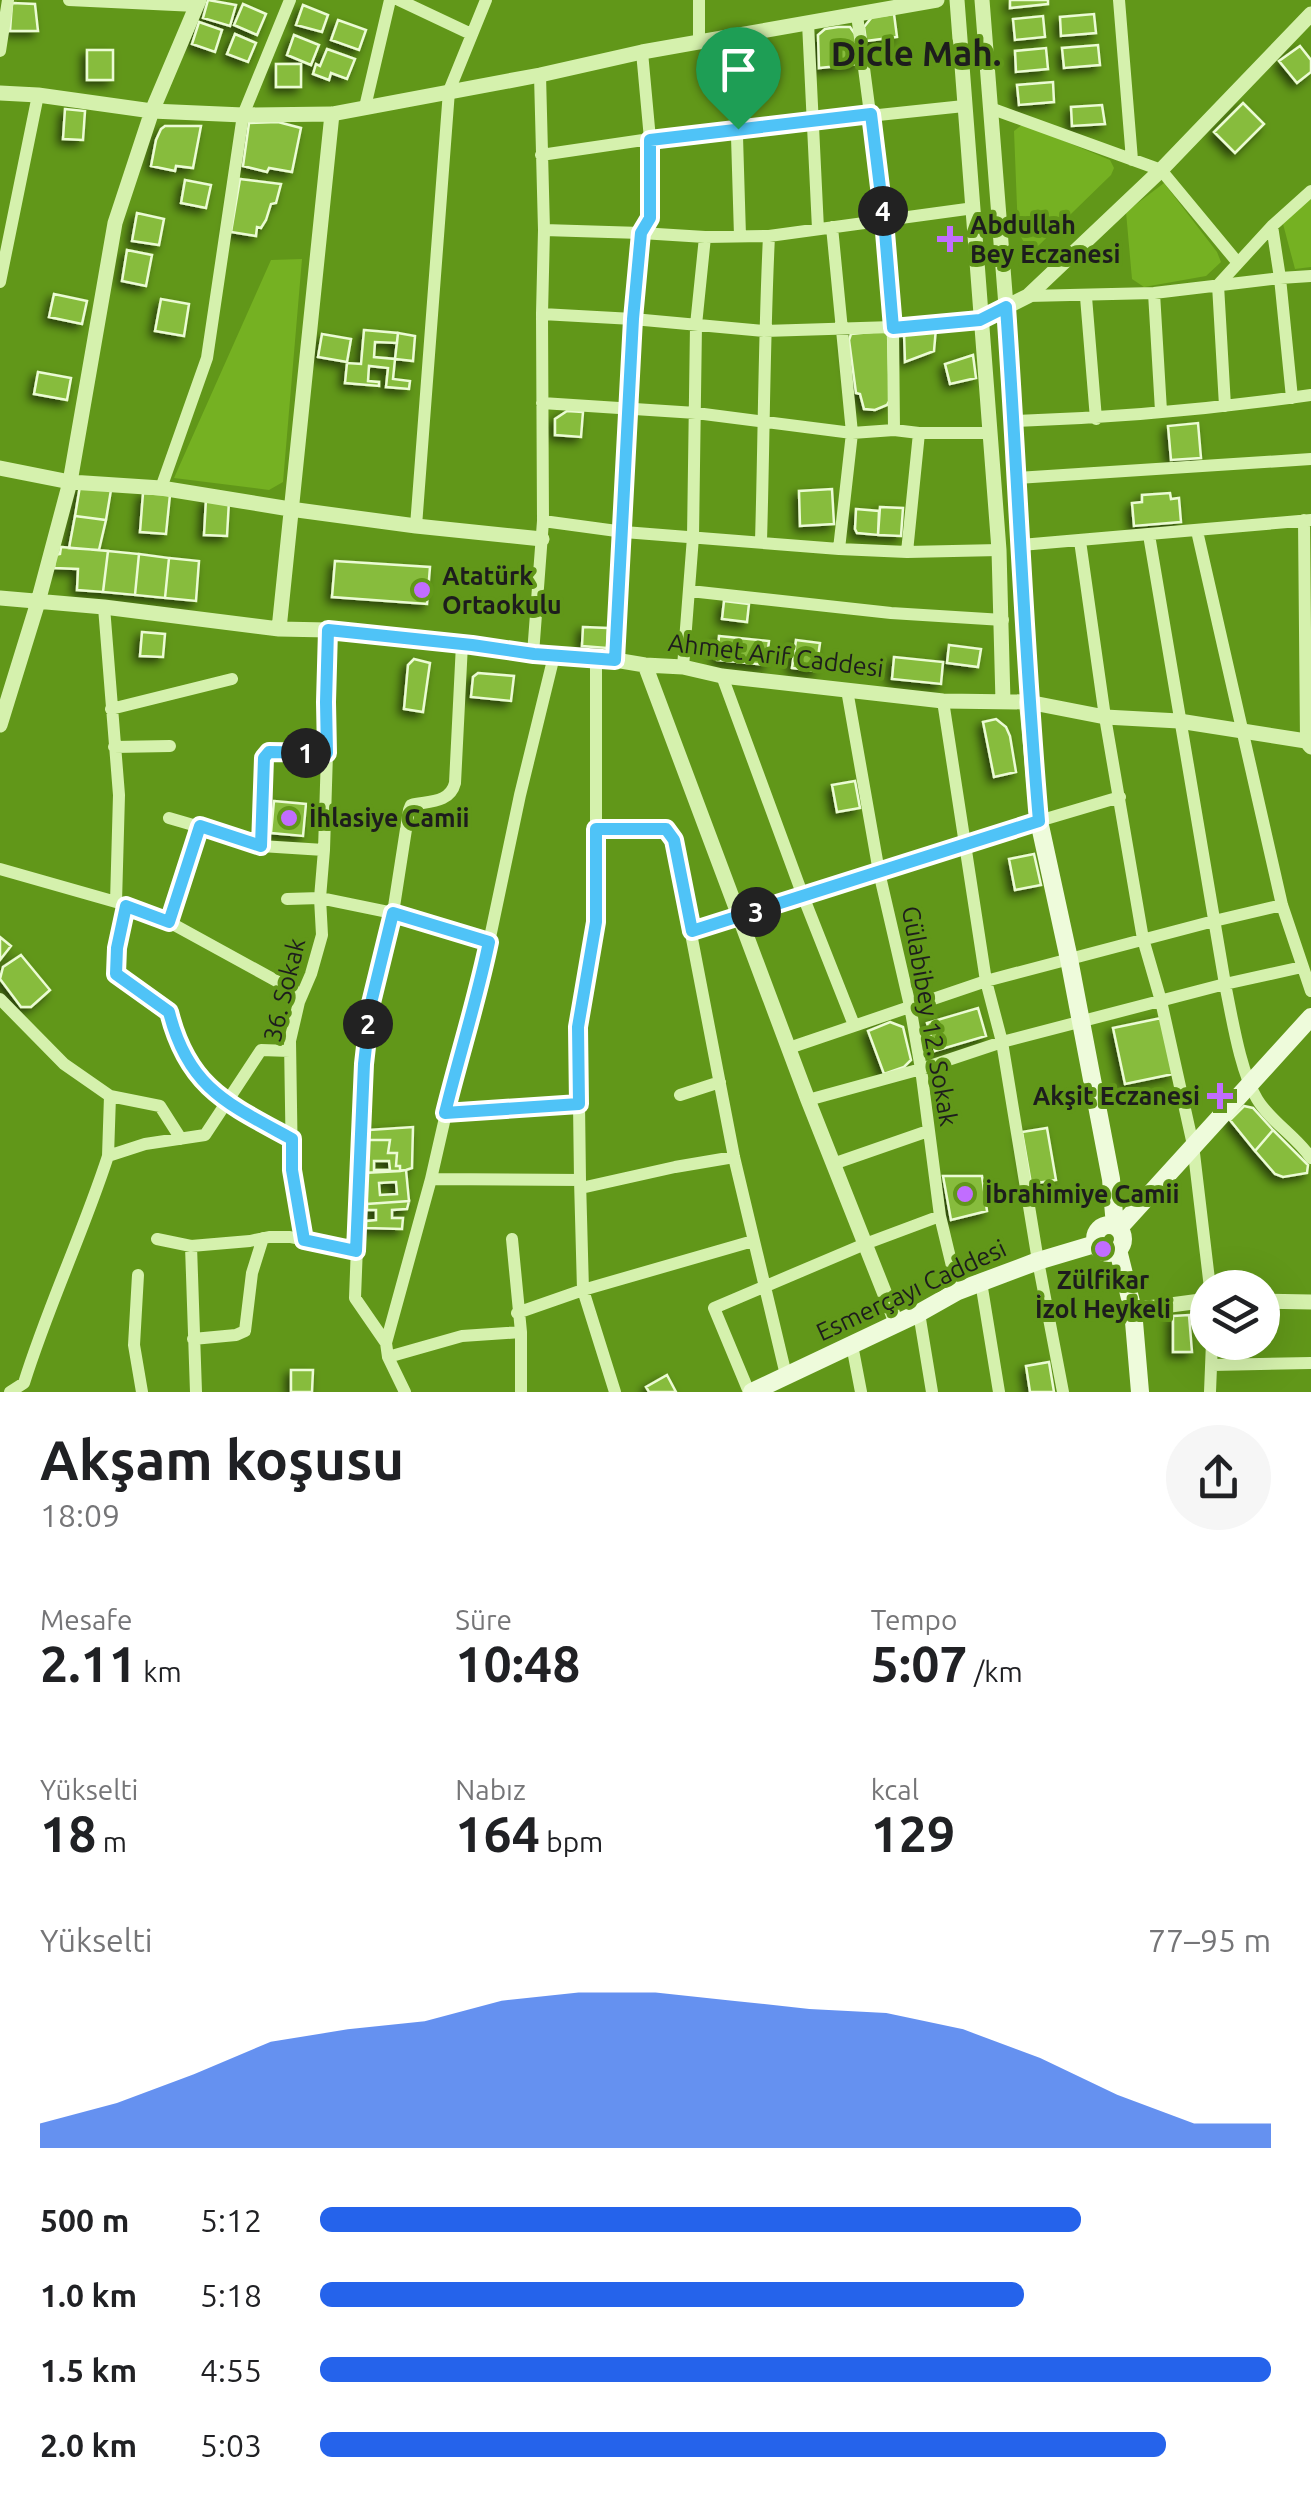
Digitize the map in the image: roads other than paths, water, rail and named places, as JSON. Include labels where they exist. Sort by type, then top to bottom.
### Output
[{"type":"main road","points":[[1028,702],[1039,821],[1070,959],[1112,1179],[1117,1227],[1124,1240],[1113,1253],[1102,1252],[1095,1244],[1097,1230],[1102,1226],[1117,1227]]},
{"type":"main road","points":[[1117,1227],[1311,1017]]},
{"type":"main road","name":"Esmerçayı Caddesi","points":[[751,1392],[784,1382],[958,1291],[1095,1244]]},
{"type":"main road","points":[[1118,1250],[1133,1310],[1140,1392]]},
{"type":"street","points":[[0,52],[8,0]]},
{"type":"street","points":[[0,726],[6,678],[38,602],[70,482],[116,224],[152,111],[198,3],[69,0]]},
{"type":"street","points":[[162,488],[207,358],[243,115],[290,0]]},
{"type":"street","points":[[365,106],[390,0]]},
{"type":"street","points":[[400,0],[470,34]]},
{"type":"street","points":[[416,526],[449,91],[486,0]]},
{"type":"street","points":[[699,0],[700,42]]},
{"type":"street","points":[[0,93],[152,111],[332,114],[642,52],[937,0]]},
{"type":"street","points":[[957,0],[999,550],[1003,702]]},
{"type":"street","points":[[982,0],[1014,422],[1028,702]]},
{"type":"street","points":[[1119,0],[1132,160]]},
{"type":"street","points":[[542,314],[764,332],[893,328],[980,320],[1028,296],[1161,170],[1311,14]]},
{"type":"street","points":[[856,15],[884,220],[893,328],[894,430]]},
{"type":"street","points":[[808,23],[813,121],[842,328],[852,433],[839,550]]},
{"type":"street","points":[[734,37],[740,236]]},
{"type":"street","points":[[615,660],[633,319],[641,233],[650,218],[650,140],[642,52]]},
{"type":"street","points":[[534,654],[543,521],[540,75]]},
{"type":"street","points":[[0,282],[38,95]]},
{"type":"street","points":[[541,155],[738,129],[964,106]]},
{"type":"street","points":[[990,108],[1161,170],[1238,264]]},
{"type":"street","points":[[279,629],[332,114]]},
{"type":"street","points":[[1225,406],[1218,284],[1311,191]]},
{"type":"street","points":[[544,230],[705,238],[769,236],[974,208]]},
{"type":"street","points":[[1272,226],[1292,398]]},
{"type":"street","points":[[761,542],[769,236]]},
{"type":"street","points":[[683,667],[693,537],[696,325],[705,238]]},
{"type":"street","points":[[1028,296],[1154,293],[1311,276]]},
{"type":"street","points":[[1154,293],[1161,412]]},
{"type":"street","points":[[1086,296],[1096,419]]},
{"type":"street","points":[[1014,422],[1096,419],[1311,395]]},
{"type":"street","points":[[542,403],[696,413],[852,433],[990,432]]},
{"type":"street","points":[[908,552],[919,433]]},
{"type":"street","points":[[1017,478],[1311,458]]},
{"type":"street","points":[[0,468],[70,482],[162,488],[416,526],[542,539]]},
{"type":"street","points":[[1022,545],[1307,520],[1308,744]]},
{"type":"street","points":[[543,521],[624,532],[839,550],[999,550]]},
{"type":"street","points":[[1196,531],[1282,905],[1311,991]]},
{"type":"street","points":[[1149,535],[1224,984],[1258,1101],[1311,1158]]},
{"type":"street","points":[[1080,541],[1143,939],[1193,1145],[1208,1270]]},
{"type":"street","points":[[690,590],[1002,620]]},
{"type":"street","name":"Ahmet Arif Caddesi","points":[[0,598],[683,667],[722,676],[943,700],[1028,702],[1105,716],[1178,721],[1308,744]]},
{"type":"street","points":[[104,607],[119,794],[121,904],[116,974],[169,1012],[176,1040],[194,1072],[226,1102],[292,1139]]},
{"type":"street","name":"36. Sokak","points":[[304,1240],[292,1170],[290,1041],[322,935],[328,630]]},
{"type":"street","points":[[405,1392],[387,1350],[355,1298],[364,1064],[371,1003],[393,913],[412,806],[453,792],[462,644]]},
{"type":"street","points":[[387,1350],[463,1039],[480,985],[554,656]]},
{"type":"street","points":[[596,658],[596,922],[578,1027],[580,1184],[583,1290],[615,1392]]},
{"type":"street","points":[[644,665],[896,1322]]},
{"type":"street","points":[[722,676],[854,1026]]},
{"type":"street","points":[[111,709],[232,680]]},
{"type":"street","name":"Gülabibey 12. Sokak","points":[[846,690],[910,1006],[940,1216],[958,1291]]},
{"type":"street","points":[[943,700],[986,981],[1002,1042],[1063,1392]]},
{"type":"street","points":[[114,747],[170,746]]},
{"type":"street","points":[[261,846],[264,758],[269,752],[327,753]]},
{"type":"street","points":[[692,931],[1120,797]]},
{"type":"street","points":[[169,818],[261,846],[324,850]]},
{"type":"street","points":[[169,922],[200,826]]},
{"type":"street","points":[[596,829],[666,829],[674,840],[734,1157],[784,1382]]},
{"type":"street","points":[[0,869],[169,922],[302,995]]},
{"type":"street","points":[[287,900],[320,898],[393,913],[489,942]]},
{"type":"street","points":[[789,1048],[986,981],[1282,905]]},
{"type":"street","points":[[808,1100],[1080,1021],[1302,968]]},
{"type":"street","points":[[0,999],[64,1064],[110,1096],[160,1106],[181,1139]]},
{"type":"street","points":[[108,1156],[145,1144],[205,1135],[261,1050],[290,1051]]},
{"type":"street","points":[[680,1094],[720,1082]]},
{"type":"street","points":[[10,1392],[24,1383],[38,1336],[108,1156],[110,1096]]},
{"type":"street","points":[[445,1113],[579,1104]]},
{"type":"street","points":[[833,1164],[928,1130]]},
{"type":"street","points":[[431,1180],[580,1184],[734,1157]]},
{"type":"street","points":[[751,1392],[714,1308],[940,1216]]},
{"type":"street","points":[[156,1239],[191,1246],[290,1237],[356,1251]]},
{"type":"street","points":[[193,1339],[244,1331],[252,1273],[263,1238]]},
{"type":"street","points":[[512,1239],[521,1392]]},
{"type":"street","points":[[517,1313],[753,1241]]},
{"type":"street","points":[[191,1246],[196,1392]]},
{"type":"street","points":[[138,1275],[134,1345],[142,1392]]},
{"type":"street","points":[[980,1282],[999,1392]]},
{"type":"street","points":[[1280,1301],[1311,1302]]},
{"type":"street","points":[[1133,1310],[1190,1302]]},
{"type":"street","points":[[919,1313],[932,1392]]},
{"type":"street","points":[[387,1350],[462,1336],[520,1332]]},
{"type":"street","points":[[852,1346],[861,1392]]},
{"type":"street","points":[[1210,1392],[1212,1360]]},
{"type":"street","points":[[1212,1365],[1311,1363]]},
{"type":"place","name":"Abdullah Bey Eczanesi","points":[[950,239]]},
{"type":"place","name":"Atatürk Ortaokulu","points":[[422,590]]},
{"type":"place","name":"İhlasiye Camii","points":[[289,818]]},
{"type":"place","name":"Akşit Eczanesi","points":[[1220,1096]]},
{"type":"place","name":"İbrahimiye Camii","points":[[965,1194]]},
{"type":"place","name":"Zülfikar İzol Heykeli","points":[[1103,1249]]},
{"type":"district","name":"Dicle Mah.","points":[[916,54]]}]
